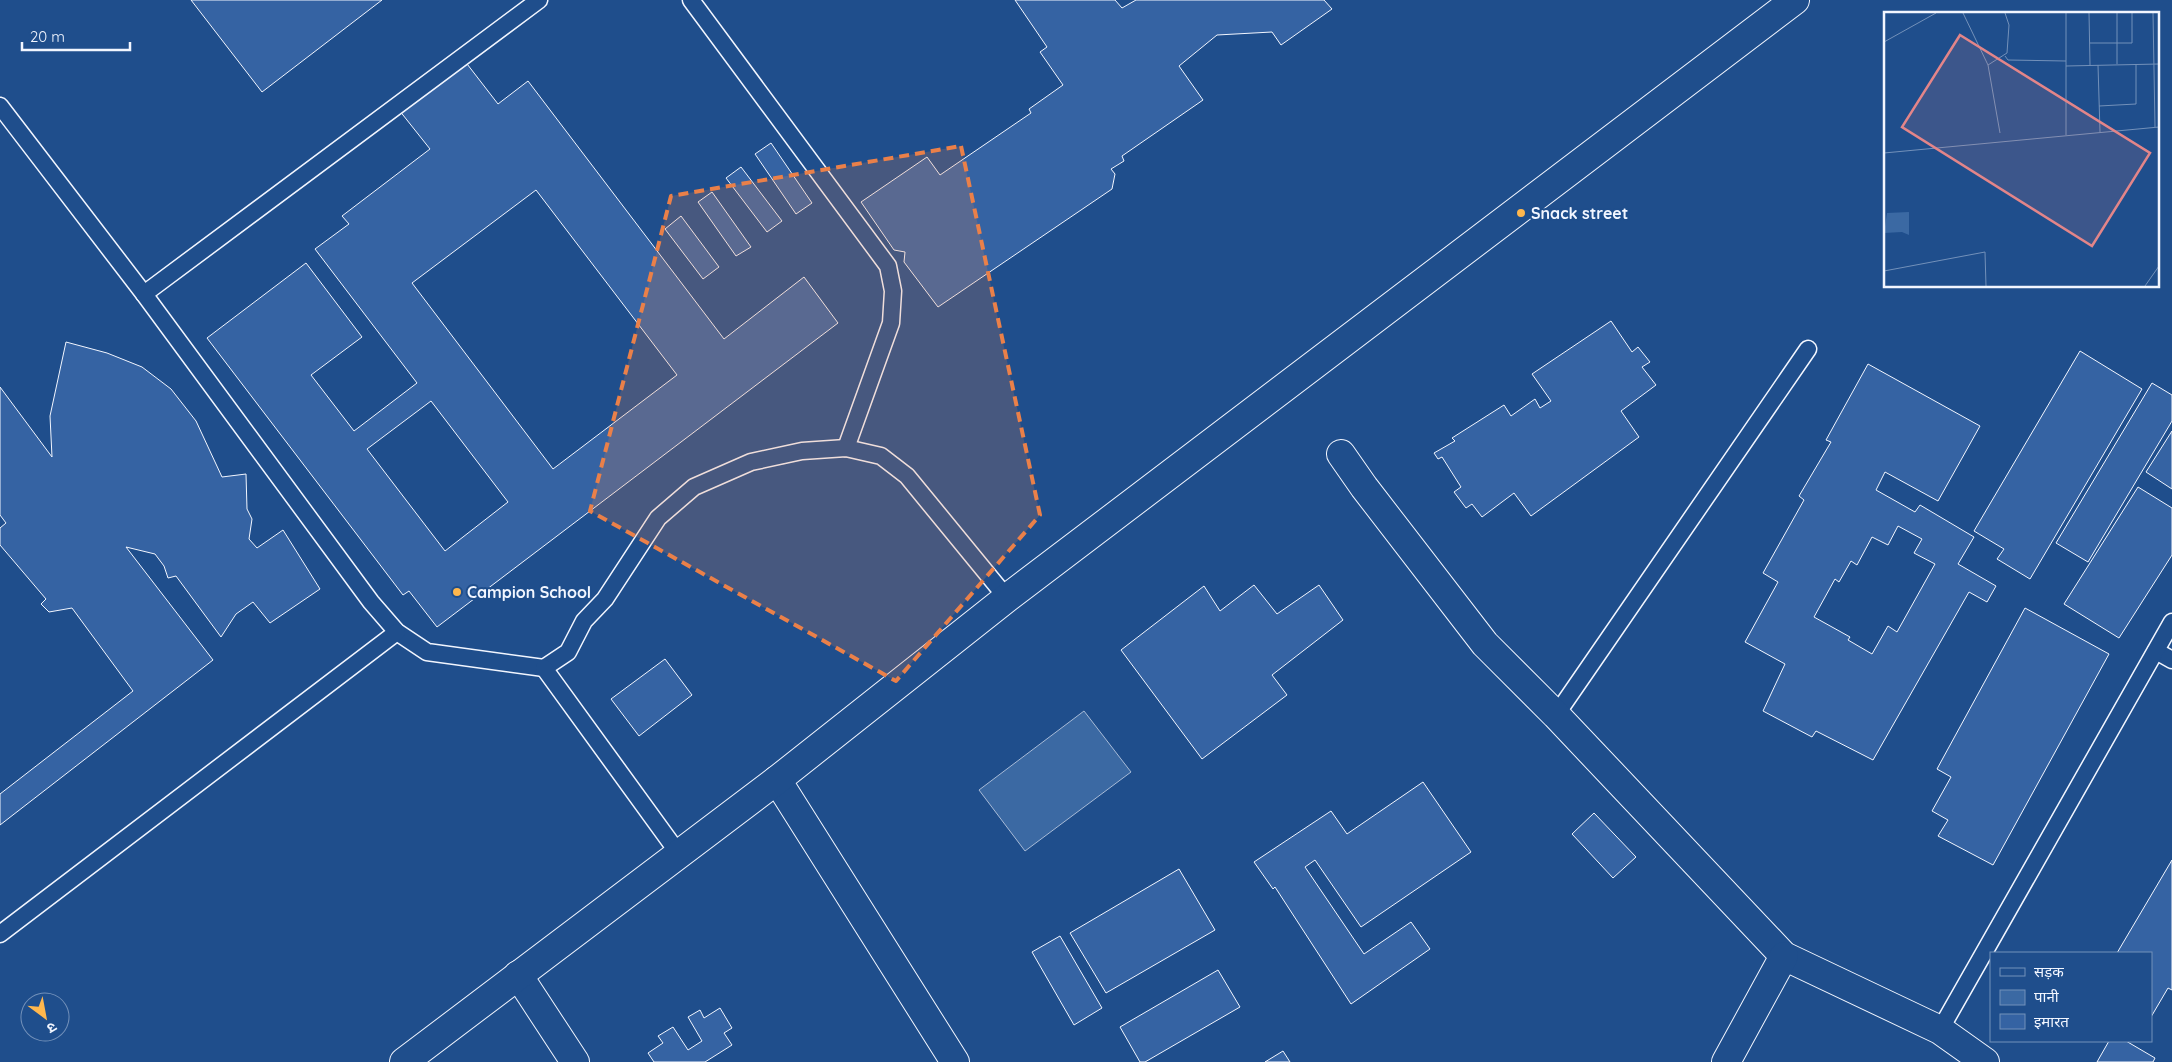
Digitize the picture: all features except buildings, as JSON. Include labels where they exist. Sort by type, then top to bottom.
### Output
[{"type":"street","points":[[404,1062],[777,780],[1007,598],[1795,0]]},
{"type":"street","points":[[1341,454],[1484,644],[1556,715],[1784,956],[1940,1030],[1984,1062]]},
{"type":"street","points":[[777,780],[955,1062]]},
{"type":"street","points":[[1726,1062],[1784,956]]},
{"type":"street","points":[[518,975],[575,1062]]},
{"type":"lane","points":[[144,294],[539,0]]},
{"type":"lane","points":[[692,0],[888,266],[894,291],[891,323],[846,448]]},
{"type":"lane","points":[[0,106],[144,294],[371,602],[397,632],[427,652],[544,668],[568,652],[584,621],[605,598],[658,518],[694,488],[751,462],[802,452],[846,448],[881,456],[907,476],[1007,598]]},
{"type":"lane","points":[[1556,715],[1808,350]]},
{"type":"lane","points":[[1940,1030],[2172,622]]},
{"type":"lane","points":[[0,934],[397,632]]},
{"type":"lane","points":[[2156,650],[2172,660]]},
{"type":"lane","points":[[544,668],[680,854]]},
{"type":"highlighted area","points":[[961,146],[1040,515],[896,681],[590,511],[671,196]]},
{"type":"water","points":[[1084,711],[1131,772],[1025,851],[979,790]]},
{"type":"place","name":"Snack street","points":[[1521,213]]},
{"type":"place","name":"Campion School","points":[[457,592]]}]
